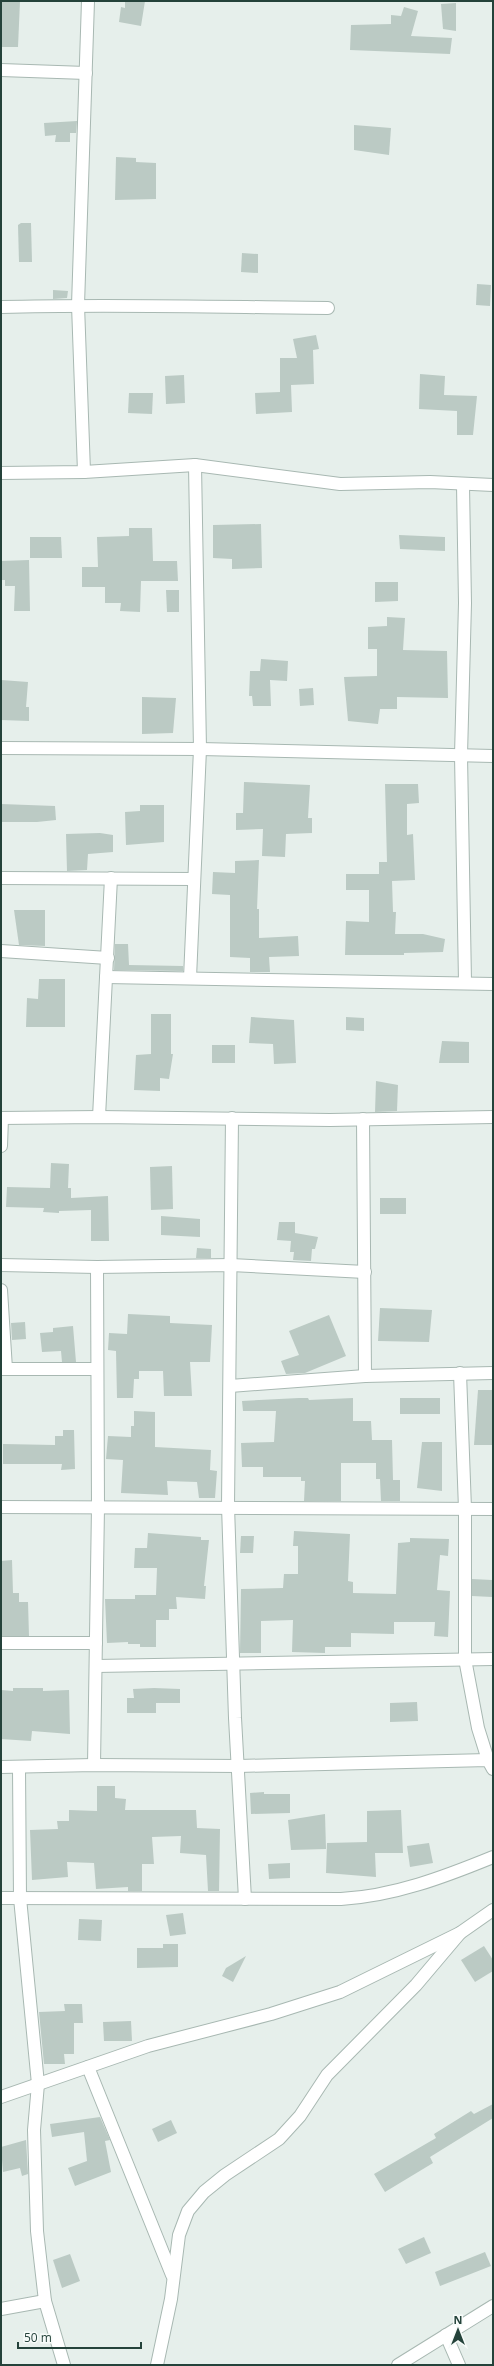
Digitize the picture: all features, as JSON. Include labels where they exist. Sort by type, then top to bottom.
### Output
[{"type":"street","points":[[84,472],[78,305],[88,1]]},
{"type":"street","points":[[1,70],[86,73]]},
{"type":"street","points":[[1,307],[78,305],[328,308]]},
{"type":"street","points":[[190,978],[200,749],[195,465]]},
{"type":"street","points":[[1,473],[84,472],[195,465],[340,484],[430,482],[463,485],[493,485]]},
{"type":"street","points":[[463,485],[465,603],[461,756],[465,982]]},
{"type":"street","points":[[1,748],[200,749],[493,756]]},
{"type":"street","points":[[1,878],[194,878]]},
{"type":"street","points":[[99,1117],[111,878]]},
{"type":"street","points":[[1,951],[108,958]]},
{"type":"street","points":[[106,977],[465,982],[493,984]]},
{"type":"street","points":[[1,1146],[2,1118],[99,1117],[363,1119],[493,1117]]},
{"type":"street","points":[[232,1118],[228,1506],[233,1664],[246,1899]]},
{"type":"street","points":[[363,1119],[365,1376]]},
{"type":"street","points":[[1,1266],[97,1267],[231,1265],[365,1272]]},
{"type":"street","points":[[94,1765],[98,1507],[96,1369],[97,1267]]},
{"type":"street","points":[[1,1290],[4,1369],[96,1369]]},
{"type":"street","points":[[1,1767],[20,1768],[94,1765],[239,1766],[491,1764],[478,1728],[465,1659],[465,1509],[460,1373]]},
{"type":"street","points":[[230,1386],[365,1376],[493,1373]]},
{"type":"street","points":[[1,1507],[228,1506],[493,1509]]},
{"type":"street","points":[[1,1643],[96,1643]]},
{"type":"street","points":[[96,1666],[465,1659],[493,1660]]},
{"type":"street","points":[[20,1768],[20,1898],[38,2084],[34,2130],[36,2231],[45,2301],[64,2365]]},
{"type":"street","points":[[1,1898],[246,1899],[372,1897],[460,1871],[493,1857]]},
{"type":"street","points":[[1,2097],[148,2046],[271,2014],[340,1992],[460,1933],[493,1910]]},
{"type":"street","points":[[157,2365],[171,2299],[179,2235],[188,2211],[204,2192],[279,2139],[300,2116],[327,2075],[416,1985],[460,1933]]},
{"type":"street","points":[[88,2067],[173,2276]]},
{"type":"street","points":[[1,2308],[45,2301]]},
{"type":"street","points":[[398,2365],[493,2306]]},
{"type":"street","points":[[446,2335],[459,2365]]},
{"type":"building","points":[[1,1],[20,1],[18,47],[1,47]]},
{"type":"building","points":[[125,1],[145,1],[141,26],[119,22],[121,7],[125,8]]},
{"type":"building","points":[[456,3],[456,31],[443,29],[441,4]]},
{"type":"building","points":[[404,7],[418,11],[411,36],[452,38],[450,54],[350,50],[351,25],[391,24],[391,15],[401,16]]},
{"type":"building","points":[[77,121],[76,133],[70,133],[70,142],[55,142],[56,135],[45,136],[44,123]]},
{"type":"building","points":[[354,125],[391,128],[389,155],[354,150]]},
{"type":"building","points":[[116,157],[136,158],[136,162],[156,163],[156,199],[115,200]]},
{"type":"building","points":[[21,223],[31,223],[32,262],[19,262],[18,225]]},
{"type":"building","points":[[242,253],[258,254],[258,273],[241,272]]},
{"type":"building","points":[[477,284],[491,285],[490,306],[476,305]]},
{"type":"building","points":[[53,290],[68,291],[67,298],[53,299]]},
{"type":"building","points":[[316,335],[319,349],[313,350],[314,384],[291,385],[292,412],[256,414],[255,393],[280,392],[280,358],[297,358],[293,339]]},
{"type":"building","points":[[420,374],[445,376],[444,395],[477,396],[473,435],[457,435],[457,411],[419,409]]},
{"type":"building","points":[[184,375],[185,403],[166,404],[165,376]]},
{"type":"building","points":[[129,393],[153,393],[152,414],[128,413]]},
{"type":"building","points":[[261,524],[262,568],[232,569],[232,559],[213,558],[213,525]]},
{"type":"building","points":[[129,528],[152,528],[153,561],[177,561],[178,581],[141,581],[140,612],[120,611],[121,603],[105,603],[105,587],[82,587],[82,567],[98,567],[97,537],[129,536]]},
{"type":"building","points":[[399,535],[445,537],[445,551],[400,549]]},
{"type":"building","points":[[30,537],[61,537],[62,558],[30,558]]},
{"type":"building","points":[[29,560],[30,611],[14,611],[15,586],[5,586],[5,580],[1,580],[1,561]]},
{"type":"building","points":[[375,582],[398,582],[398,601],[375,602]]},
{"type":"building","points":[[166,590],[179,590],[179,612],[167,612]]},
{"type":"building","points":[[387,617],[405,618],[403,650],[447,651],[448,698],[397,697],[397,709],[380,709],[378,724],[348,721],[344,677],[377,676],[377,649],[368,649],[368,627],[387,626]]},
{"type":"building","points":[[261,659],[288,661],[287,681],[270,680],[271,706],[253,706],[252,696],[249,696],[250,671],[260,671]]},
{"type":"building","points":[[1,680],[28,682],[26,707],[29,707],[29,721],[1,720]]},
{"type":"building","points":[[313,688],[314,705],[300,706],[299,689]]},
{"type":"building","points":[[142,697],[176,698],[173,733],[142,734]]},
{"type":"building","points":[[244,782],[310,785],[308,818],[312,818],[312,833],[286,834],[285,857],[262,856],[263,829],[236,830],[236,813],[243,813]]},
{"type":"building","points":[[385,784],[418,784],[419,803],[407,804],[407,835],[413,834],[415,880],[392,881],[393,912],[396,912],[395,934],[423,934],[445,939],[443,952],[404,953],[404,955],[345,955],[346,921],[369,922],[369,890],[346,890],[346,874],[379,874],[379,862],[387,862]]},
{"type":"building","points":[[1,804],[55,806],[56,820],[37,822],[1,822]]},
{"type":"building","points":[[140,805],[164,805],[164,842],[126,845],[125,812],[140,811]]},
{"type":"building","points":[[100,833],[113,835],[113,852],[88,854],[87,870],[67,871],[66,834]]},
{"type":"building","points":[[259,860],[257,909],[259,909],[259,938],[298,936],[299,956],[269,957],[270,972],[250,972],[250,958],[230,957],[230,895],[212,894],[213,872],[235,873],[235,861]]},
{"type":"building","points":[[14,910],[45,910],[45,946],[19,945]]},
{"type":"building","points":[[115,944],[128,944],[129,965],[183,966],[183,971],[114,970]]},
{"type":"building","points":[[39,979],[65,979],[65,1027],[26,1027],[27,998],[38,999]]},
{"type":"building","points":[[151,1014],[171,1014],[171,1054],[173,1054],[169,1079],[160,1078],[160,1091],[134,1090],[136,1055],[151,1054]]},
{"type":"building","points":[[251,1017],[294,1020],[296,1063],[274,1064],[273,1044],[249,1043]]},
{"type":"building","points":[[346,1017],[364,1018],[364,1031],[346,1030]]},
{"type":"building","points":[[442,1041],[469,1042],[469,1063],[439,1063]]},
{"type":"building","points":[[212,1045],[235,1045],[235,1063],[212,1063]]},
{"type":"building","points":[[376,1081],[398,1085],[397,1111],[375,1112]]},
{"type":"building","points":[[51,1163],[69,1164],[68,1188],[71,1188],[71,1198],[108,1196],[109,1241],[91,1241],[91,1210],[59,1211],[59,1213],[43,1212],[44,1208],[6,1207],[7,1187],[50,1188]]},
{"type":"building","points":[[172,1166],[173,1209],[151,1210],[150,1167]]},
{"type":"building","points":[[380,1198],[406,1198],[406,1214],[380,1214]]},
{"type":"building","points":[[161,1216],[200,1219],[200,1237],[161,1235]]},
{"type":"building","points":[[279,1222],[295,1222],[295,1233],[318,1237],[315,1249],[312,1249],[311,1261],[293,1260],[294,1252],[290,1252],[291,1241],[277,1240]]},
{"type":"building","points":[[197,1248],[211,1249],[211,1258],[196,1258]]},
{"type":"building","points":[[380,1308],[432,1310],[429,1342],[378,1341]]},
{"type":"building","points":[[128,1314],[170,1316],[170,1323],[212,1325],[210,1362],[190,1362],[192,1396],[164,1396],[163,1371],[139,1371],[139,1379],[134,1379],[133,1398],[117,1398],[116,1351],[108,1350],[109,1333],[127,1334]]},
{"type":"building","points":[[329,1315],[346,1356],[305,1373],[286,1374],[281,1361],[299,1355],[289,1331]]},
{"type":"building","points":[[25,1322],[26,1339],[12,1340],[11,1323]]},
{"type":"building","points":[[73,1326],[76,1362],[62,1362],[61,1351],[42,1352],[40,1333],[53,1332],[53,1328]]},
{"type":"building","points":[[478,1390],[493,1390],[493,1445],[474,1445]]},
{"type":"building","points":[[308,1398],[309,1400],[353,1398],[353,1421],[371,1421],[372,1440],[392,1440],[393,1480],[400,1480],[400,1501],[381,1501],[380,1479],[376,1479],[376,1463],[341,1463],[341,1501],[304,1501],[305,1481],[301,1481],[301,1477],[263,1477],[263,1467],[242,1467],[241,1443],[274,1442],[276,1411],[243,1411],[242,1401]]},
{"type":"building","points":[[400,1398],[440,1398],[440,1414],[400,1414]]},
{"type":"building","points":[[134,1411],[155,1412],[155,1447],[211,1450],[210,1470],[217,1471],[215,1498],[199,1498],[197,1482],[167,1481],[168,1495],[121,1493],[123,1460],[106,1459],[108,1436],[131,1437],[131,1426],[134,1426]]},
{"type":"building","points":[[63,1430],[74,1430],[75,1469],[61,1470],[62,1464],[3,1464],[3,1444],[55,1445],[55,1436],[63,1436]]},
{"type":"building","points":[[422,1442],[442,1442],[442,1491],[417,1488]]},
{"type":"building","points":[[294,1531],[350,1534],[348,1581],[353,1582],[353,1593],[396,1594],[398,1543],[410,1542],[410,1538],[449,1539],[448,1556],[440,1555],[437,1590],[450,1591],[448,1637],[434,1636],[435,1622],[394,1622],[394,1634],[351,1633],[351,1647],[325,1647],[325,1653],[292,1652],[293,1620],[261,1621],[261,1653],[240,1653],[241,1589],[283,1588],[284,1574],[298,1574],[298,1546],[293,1546]]},
{"type":"building","points":[[148,1533],[201,1537],[201,1540],[209,1540],[204,1586],[206,1586],[205,1599],[176,1597],[177,1609],[169,1609],[169,1620],[156,1620],[156,1647],[140,1647],[140,1644],[128,1644],[128,1642],[107,1643],[105,1599],[135,1599],[135,1595],[156,1595],[157,1568],[134,1568],[135,1548],[147,1548]]},
{"type":"building","points":[[241,1536],[254,1536],[253,1553],[240,1553]]},
{"type":"building","points":[[12,1560],[13,1593],[19,1593],[19,1602],[28,1602],[29,1636],[1,1636],[1,1561]]},
{"type":"building","points":[[472,1579],[492,1580],[492,1597],[472,1596]]},
{"type":"building","points":[[13,1688],[43,1688],[43,1691],[69,1690],[70,1734],[32,1731],[31,1741],[1,1739],[1,1690],[13,1691]]},
{"type":"building","points":[[133,1689],[180,1689],[180,1703],[156,1703],[156,1713],[127,1713],[127,1698],[134,1698]]},
{"type":"building","points":[[417,1702],[418,1721],[390,1722],[390,1703]]},
{"type":"building","points":[[97,1786],[115,1786],[115,1798],[126,1799],[125,1810],[196,1810],[197,1828],[220,1829],[219,1891],[208,1891],[206,1855],[180,1853],[181,1836],[152,1837],[154,1864],[142,1864],[142,1891],[128,1891],[128,1887],[96,1889],[94,1863],[67,1862],[68,1877],[32,1880],[30,1830],[58,1829],[57,1821],[69,1821],[69,1810],[97,1811]]},
{"type":"building","points":[[264,1792],[264,1794],[290,1794],[290,1813],[251,1814],[250,1793]]},
{"type":"building","points":[[401,1810],[403,1853],[375,1853],[376,1877],[326,1873],[327,1843],[367,1842],[367,1811]]},
{"type":"building","points":[[325,1814],[326,1849],[291,1850],[288,1820]]},
{"type":"building","points":[[429,1843],[433,1863],[410,1867],[407,1846]]},
{"type":"building","points":[[290,1863],[290,1878],[269,1879],[268,1864]]},
{"type":"building","points":[[183,1913],[186,1934],[170,1936],[166,1915]]},
{"type":"building","points":[[79,1919],[102,1920],[101,1941],[78,1940]]},
{"type":"building","points":[[163,1944],[178,1944],[178,1967],[137,1968],[137,1948],[163,1948]]},
{"type":"building","points":[[484,1946],[493,1960],[493,1971],[475,1982],[461,1960]]},
{"type":"building","points":[[246,1956],[233,1982],[222,1976],[226,1968]]},
{"type":"building","points":[[64,2004],[82,2004],[83,2023],[74,2023],[74,2054],[64,2054],[65,2064],[44,2064],[39,2012],[65,2011]]},
{"type":"building","points":[[131,2021],[132,2041],[104,2041],[103,2022]]},
{"type":"building","points":[[493,2104],[493,2118],[430,2157],[433,2163],[385,2192],[374,2174],[436,2138],[434,2134],[471,2111],[474,2114]]},
{"type":"building","points":[[100,2117],[110,2140],[105,2141],[111,2172],[75,2186],[68,2168],[87,2161],[84,2132],[52,2137],[50,2124]]},
{"type":"building","points":[[171,2120],[177,2133],[158,2142],[152,2129]]},
{"type":"building","points":[[26,2140],[28,2174],[22,2176],[20,2168],[3,2172],[1,2147]]},
{"type":"building","points":[[424,2237],[431,2253],[406,2264],[398,2249]]},
{"type":"building","points":[[485,2252],[491,2266],[440,2286],[435,2272]]},
{"type":"building","points":[[70,2254],[80,2281],[62,2288],[53,2260]]}]
